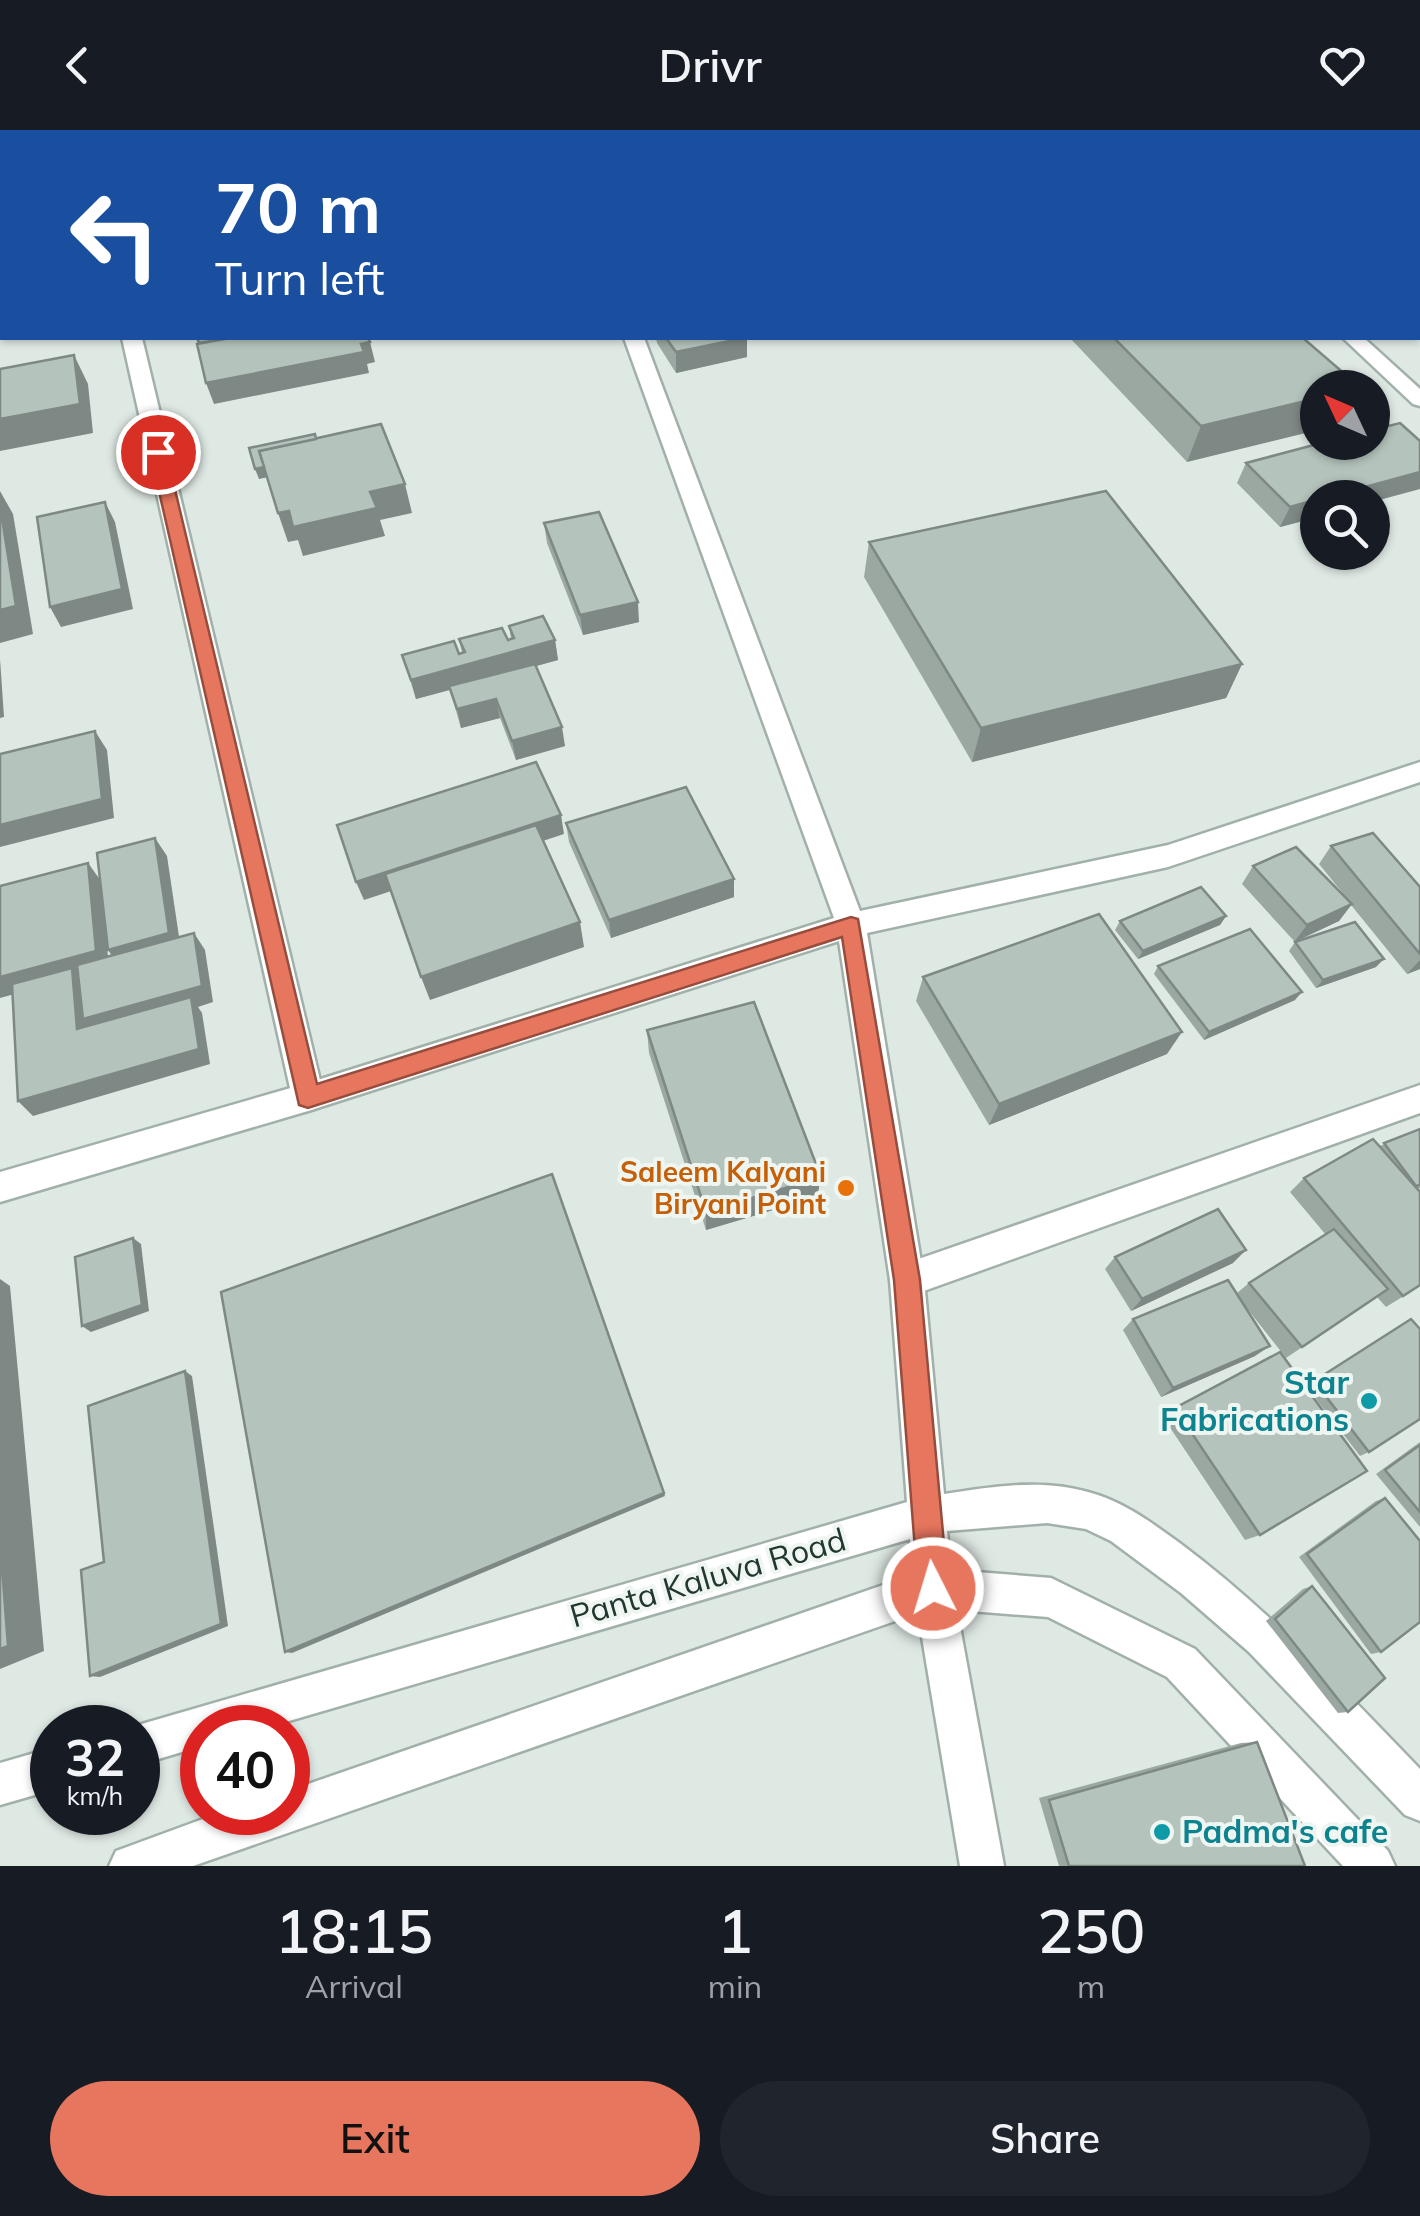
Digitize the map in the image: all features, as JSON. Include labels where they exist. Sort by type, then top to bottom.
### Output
[{"type":"street","points":[[132,340],[308,1097]]},
{"type":"street","points":[[635,340],[851,926],[907,1280],[933,1588],[982,1866]]},
{"type":"street","points":[[1354,340],[1420,400]]},
{"type":"street","points":[[0,1188],[308,1097],[851,926],[1168,856],[1420,772]]},
{"type":"street","points":[[907,1280],[1420,1099]]},
{"type":"street","name":"Panta Kaluva Road","points":[[160,1738],[926,1515],[1022,1503],[1086,1510],[1127,1529],[1178,1565],[1256,1631],[1420,1800]]},
{"type":"street","points":[[310,1804],[933,1588],[1050,1598],[1180,1663],[1374,1866]]},
{"type":"street","points":[[0,1784],[30,1775]]},
{"type":"street","points":[[131,1866],[220,1835]]},
{"type":"building","points":[[219,340],[370,342],[361,344],[364,352],[206,383],[197,344]]},
{"type":"building","points":[[667,340],[734,340],[676,352]]},
{"type":"building","points":[[1116,340],[1305,340],[1340,370],[1300,370],[1300,402],[1201,426]]},
{"type":"building","points":[[74,355],[80,404],[0,419],[0,369]]},
{"type":"building","points":[[1400,423],[1420,441],[1420,472],[1390,480],[1300,480],[1300,504],[1290,507],[1246,463],[1300,449],[1300,460],[1390,460],[1390,426]]},
{"type":"building","points":[[381,424],[405,484],[370,492],[377,508],[293,527],[289,511],[278,513],[259,451]]},
{"type":"building","points":[[315,434],[316,439],[259,451],[264,467],[255,469],[249,448]]},
{"type":"building","points":[[1106,491],[1242,664],[981,728],[869,542]]},
{"type":"building","points":[[105,502],[122,589],[50,607],[37,517]]},
{"type":"building","points":[[0,506],[16,606],[0,610]]},
{"type":"building","points":[[599,512],[638,602],[580,615],[544,523]]},
{"type":"building","points":[[543,616],[555,640],[411,680],[402,655],[454,641],[459,654],[465,652],[459,639],[502,628],[508,640],[514,638],[509,626]]},
{"type":"building","points":[[535,664],[562,727],[512,741],[496,699],[457,709],[449,686]]},
{"type":"building","points":[[95,731],[102,799],[0,825],[0,754]]},
{"type":"building","points":[[536,762],[561,815],[356,882],[337,825]]},
{"type":"building","points":[[686,787],[734,879],[609,920],[566,823]]},
{"type":"building","points":[[536,825],[580,922],[421,977],[385,874]]},
{"type":"building","points":[[1373,833],[1420,887],[1420,954],[1331,846]]},
{"type":"building","points":[[155,838],[169,933],[108,950],[97,853]]},
{"type":"building","points":[[1296,847],[1352,904],[1307,925],[1253,866]]},
{"type":"building","points":[[88,863],[96,951],[0,977],[0,886]]},
{"type":"building","points":[[1201,887],[1226,916],[1143,951],[1120,921]]},
{"type":"building","points":[[1099,914],[1182,1032],[999,1104],[923,977]]},
{"type":"building","points":[[1355,922],[1384,959],[1323,980],[1295,942]]},
{"type":"building","points":[[1250,929],[1302,992],[1209,1032],[1158,966]]},
{"type":"building","points":[[194,933],[202,986],[83,1019],[77,965]]},
{"type":"building","points":[[72,968],[77,1029],[191,997],[199,1049],[18,1101],[12,984]]},
{"type":"building","points":[[754,1002],[821,1177],[706,1212],[647,1030]]},
{"type":"building","points":[[1420,1129],[1420,1185],[1416,1186],[1384,1143]]},
{"type":"building","points":[[1373,1139],[1420,1192],[1420,1285],[1403,1296],[1304,1178]]},
{"type":"building","points":[[552,1174],[664,1493],[285,1652],[221,1292]]},
{"type":"building","points":[[1218,1209],[1246,1250],[1142,1299],[1115,1257]]},
{"type":"building","points":[[1334,1229],[1388,1289],[1302,1347],[1249,1283]]},
{"type":"building","points":[[133,1238],[142,1305],[82,1326],[75,1257]]},
{"type":"building","points":[[1228,1280],[1270,1346],[1173,1388],[1133,1319]]},
{"type":"building","name":"Star Fabrications","points":[[1411,1319],[1420,1329],[1420,1419],[1369,1452],[1314,1381]]},
{"type":"building","points":[[1280,1352],[1367,1471],[1260,1535],[1175,1408]]},
{"type":"building","points":[[185,1371],[221,1624],[90,1676],[81,1570],[104,1562],[88,1406]]},
{"type":"building","points":[[1420,1445],[1420,1512],[1385,1470]]},
{"type":"building","points":[[1385,1498],[1420,1541],[1420,1622],[1381,1652],[1307,1554]]},
{"type":"building","points":[[0,1541],[8,1646],[0,1649]]},
{"type":"building","points":[[1312,1586],[1385,1678],[1348,1712],[1275,1619]]},
{"type":"building","name":"Padma's cafe","points":[[1257,1742],[1305,1866],[1069,1866],[1049,1800]]},
{"type":"place","name":"Saleem Kalyani Biryani Point","points":[[846,1188]]},
{"type":"place","name":"Star Fabrications","points":[[1369,1401]]},
{"type":"place","name":"Padma's cafe","points":[[1162,1832]]},
{"type":"route","points":[[158,452],[308,1097],[851,926],[907,1280],[933,1588]]}]
